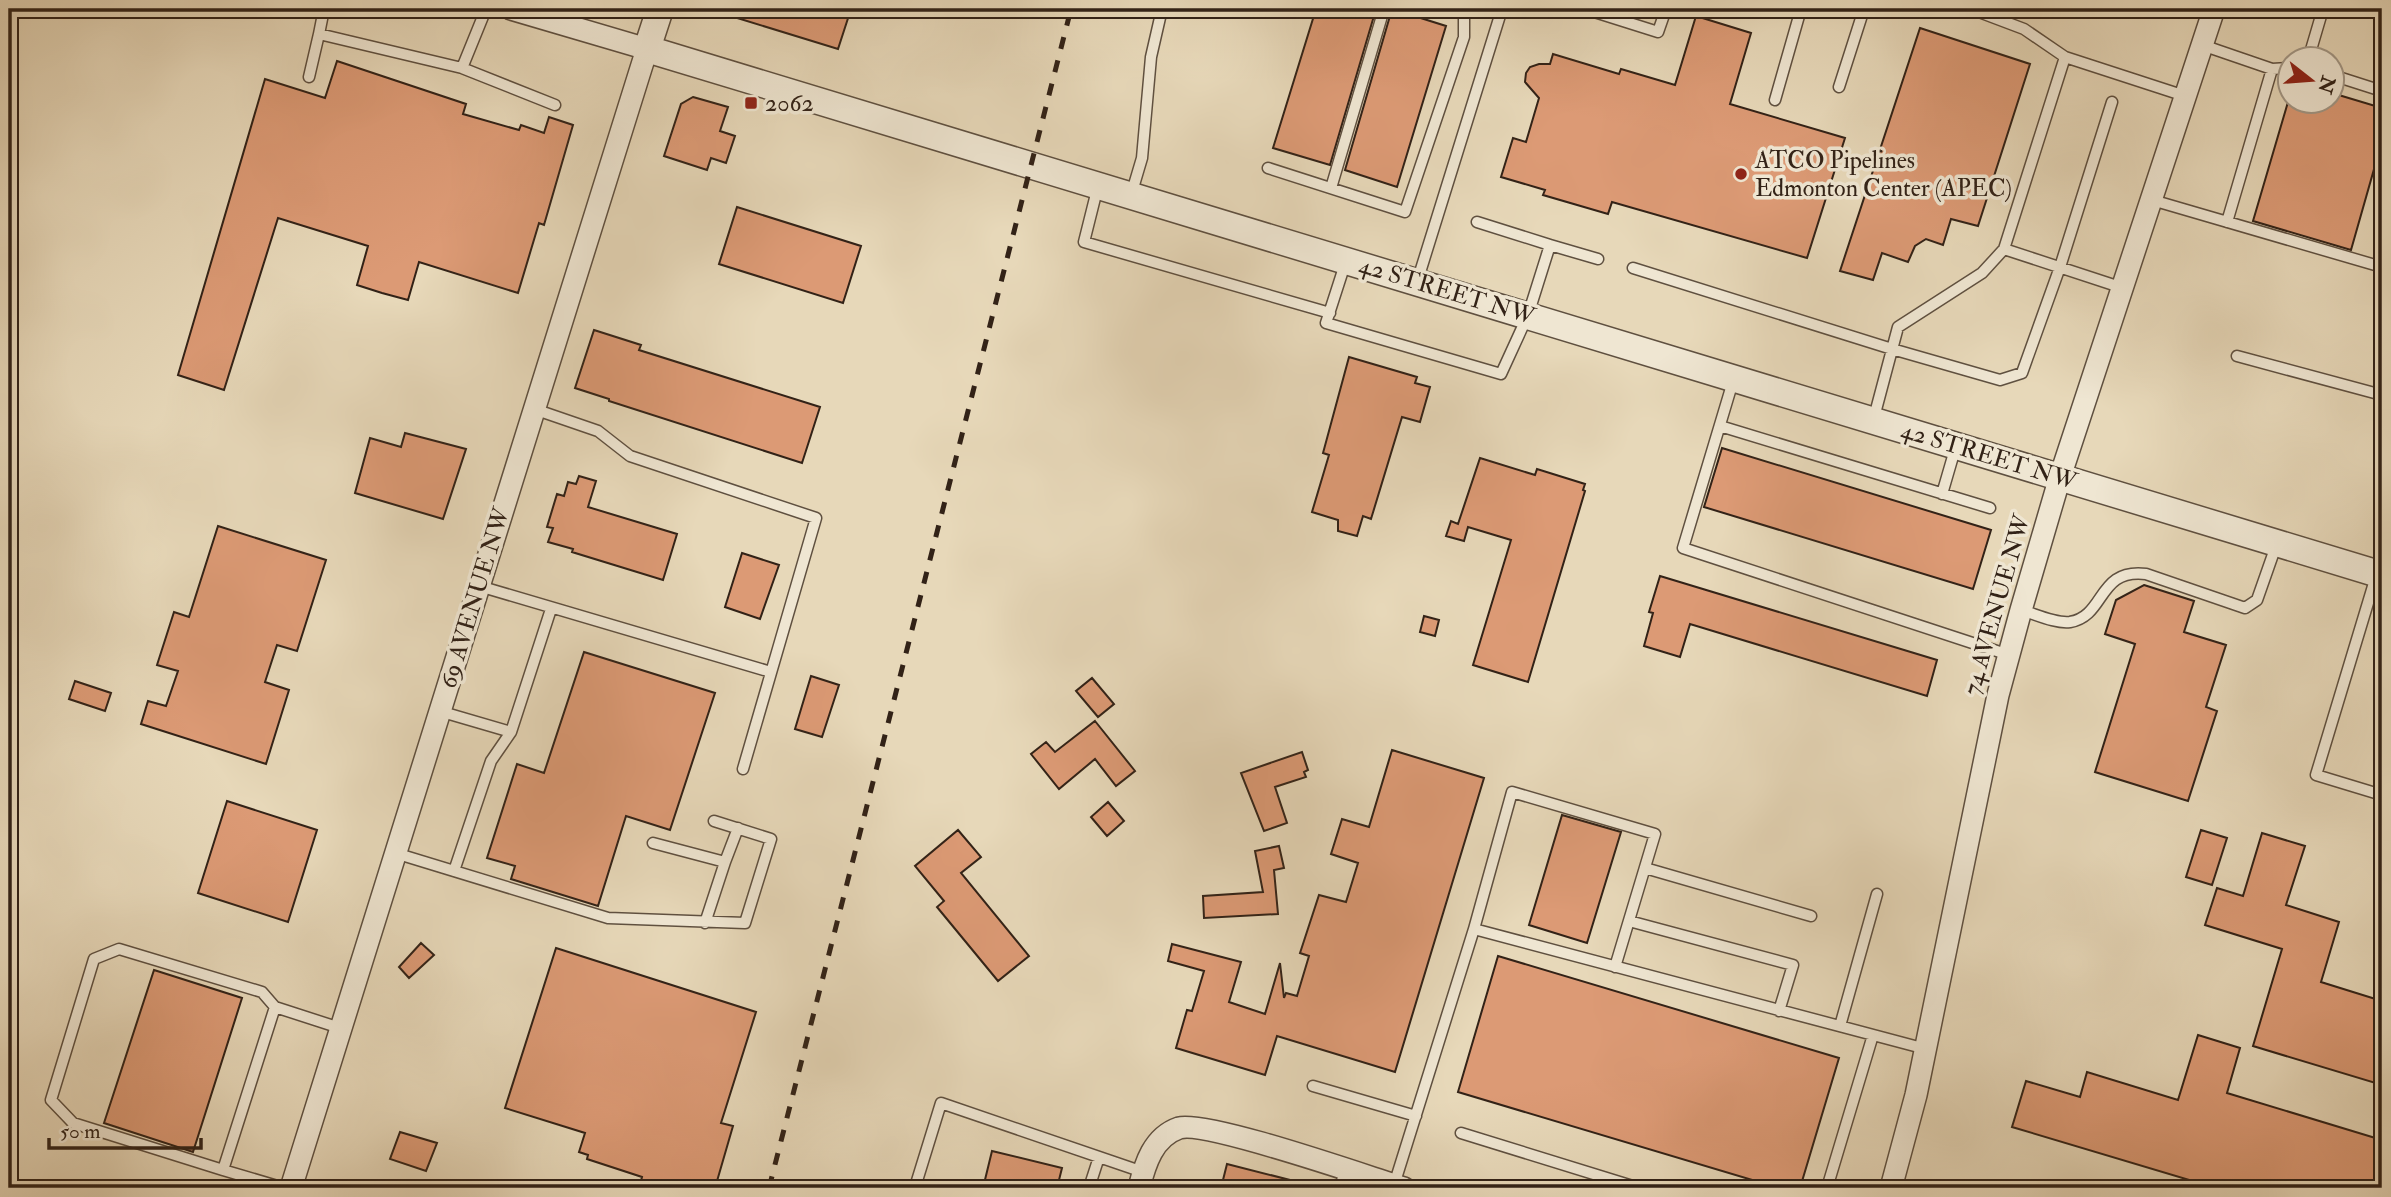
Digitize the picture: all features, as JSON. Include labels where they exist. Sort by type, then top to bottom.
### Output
[{"type":"street","name":"42 STREET NW","points":[[511,9],[2379,574]]},
{"type":"street","name":"69 AVENUE NW","points":[[291,1188],[660,9]]},
{"type":"street","name":"74 AVENUE NW","points":[[1891,1188],[1926,1049],[1973,808],[2008,655],[2060,477],[2214,9]]},
{"type":"street","points":[[1141,1180],[1157,1142],[1180,1128],[1214,1130],[1342,1179],[1399,1187]]},
{"type":"lane","points":[[309,77],[324,9]]},
{"type":"lane","points":[[462,68],[486,9]]},
{"type":"lane","points":[[1131,196],[1142,158],[1151,57],[1162,9]]},
{"type":"lane","points":[[1331,188],[1384,9]]},
{"type":"lane","points":[[1268,168],[1405,212],[1464,37],[1464,9]]},
{"type":"lane","points":[[1417,282],[1502,9]]},
{"type":"lane","points":[[1585,9],[1658,32],[1666,9]]},
{"type":"lane","points":[[1774,100],[1801,9]]},
{"type":"lane","points":[[1839,87],[1864,9]]},
{"type":"lane","points":[[1970,9],[2024,29],[2065,57],[2186,96]]},
{"type":"lane","points":[[2312,46],[2323,9]]},
{"type":"lane","points":[[319,34],[462,68],[555,105]]},
{"type":"lane","points":[[2202,45],[2276,69]]},
{"type":"lane","points":[[1873,421],[1898,327],[1982,273],[2004,249],[2065,57]]},
{"type":"lane","points":[[2227,222],[2272,69]]},
{"type":"lane","points":[[2346,79],[2382,91]]},
{"type":"lane","points":[[1633,268],[2000,380],[2022,373],[2060,267],[2112,102]]},
{"type":"lane","points":[[1098,186],[1084,242],[1330,313]]},
{"type":"lane","points":[[2152,200],[2382,267]]},
{"type":"lane","points":[[1477,222],[1598,259]]},
{"type":"lane","points":[[1346,261],[1326,323],[1501,374],[1528,315],[1550,245]]},
{"type":"lane","points":[[2004,249],[2123,288]]},
{"type":"lane","points":[[2237,356],[2382,395]]},
{"type":"lane","points":[[1734,378],[1683,548],[2008,655]]},
{"type":"lane","points":[[534,410],[598,431],[631,456],[816,518],[743,769]]},
{"type":"lane","points":[[1720,426],[1990,509]]},
{"type":"lane","points":[[1942,494],[1956,446]]},
{"type":"lane","points":[[2021,610],[2067,623],[2076,620],[2093,607],[2112,582],[2123,574],[2134,573],[2146,574],[2245,608],[2258,600],[2277,543]]},
{"type":"lane","points":[[2379,574],[2316,775],[2382,795]]},
{"type":"lane","points":[[478,586],[771,672]]},
{"type":"lane","points":[[454,871],[491,761],[511,732],[551,609]]},
{"type":"lane","points":[[439,711],[511,732]]},
{"type":"lane","points":[[1399,1187],[1416,1116],[1474,929],[1512,792],[1655,834],[1615,967]]},
{"type":"lane","points":[[395,853],[608,918],[745,923],[771,839],[713,821]]},
{"type":"lane","points":[[705,923],[738,828]]},
{"type":"lane","points":[[653,844],[725,862]]},
{"type":"lane","points":[[1645,868],[1811,916]]},
{"type":"lane","points":[[1840,1026],[1877,894]]},
{"type":"lane","points":[[1629,921],[1793,965],[1779,1010]]},
{"type":"lane","points":[[1474,929],[1926,1049]]},
{"type":"lane","points":[[284,1188],[73,1123],[51,1100],[94,960],[119,949],[262,992],[275,1007],[340,1028]]},
{"type":"lane","points":[[223,1170],[275,1007]]},
{"type":"lane","points":[[1826,1188],[1872,1035]]},
{"type":"lane","points":[[1312,1086],[1416,1116]]},
{"type":"lane","points":[[916,1184],[941,1103],[1099,1157],[1141,1180]]},
{"type":"lane","points":[[1461,1133],[1639,1188]]},
{"type":"lane","points":[[1089,1188],[1099,1157]]},
{"type":"building","points":[[722,9],[851,9],[838,49],[721,13]]},
{"type":"building","points":[[1316,9],[1376,9],[1330,165],[1273,148]]},
{"type":"building","points":[[1392,9],[1446,26],[1397,187],[1345,170]]},
{"type":"building","points":[[1696,16],[1751,33],[1730,104],[1845,138],[1807,258],[1612,202],[1608,214],[1543,195],[1545,190],[1501,177],[1513,138],[1526,142],[1539,98],[1525,82],[1530,67],[1550,64],[1553,54],[1619,74],[1621,69],[1675,85]]},
{"type":"building","points":[[1920,28],[2030,64],[1978,226],[1951,219],[1943,245],[1926,239],[1915,246],[1908,262],[1882,253],[1873,280],[1840,271]]},
{"type":"building","points":[[337,61],[466,104],[463,114],[519,130],[521,125],[544,133],[549,117],[573,125],[544,225],[539,223],[518,293],[419,262],[408,300],[382,293],[357,285],[368,246],[278,218],[224,390],[178,375],[265,79],[325,98]]},
{"type":"building","points":[[693,97],[728,107],[720,131],[735,136],[726,163],[711,158],[707,170],[664,156],[681,104]]},
{"type":"building","points":[[2346,97],[2382,108],[2382,141],[2351,250],[2253,221],[2284,116],[2346,116]]},
{"type":"building","points":[[737,207],[861,246],[843,303],[719,264]]},
{"type":"building","points":[[594,330],[641,345],[639,350],[820,407],[802,463],[575,388]]},
{"type":"building","points":[[1349,357],[1417,377],[1415,383],[1430,387],[1420,422],[1402,417],[1371,519],[1363,516],[1357,536],[1338,531],[1338,520],[1312,512],[1329,455],[1323,453]]},
{"type":"building","points":[[405,433],[466,449],[443,519],[355,493],[370,438],[401,447]]},
{"type":"building","points":[[1722,448],[1991,530],[1973,589],[1704,507]]},
{"type":"building","points":[[1480,458],[1535,475],[1537,469],[1585,484],[1528,682],[1473,665],[1511,540],[1468,527],[1464,541],[1446,536],[1451,521],[1458,524]]},
{"type":"building","points":[[579,476],[596,481],[588,507],[677,534],[663,580],[548,542],[553,528],[547,527],[557,494],[564,496],[568,482],[576,484]]},
{"type":"building","points":[[218,526],[326,560],[297,651],[277,645],[265,682],[289,690],[266,764],[141,724],[148,701],[166,706],[178,671],[157,665],[174,612],[189,617]]},
{"type":"building","points":[[742,553],[779,565],[760,619],[725,607]]},
{"type":"building","points":[[1660,576],[1937,660],[1927,696],[1690,624],[1680,657],[1644,646],[1653,613],[1649,612]]},
{"type":"building","points":[[2144,585],[2194,601],[2184,632],[2226,645],[2206,707],[2217,711],[2188,801],[2095,772],[2135,644],[2105,634],[2116,600]]},
{"type":"building","points":[[1424,616],[1439,620],[1435,636],[1420,632]]},
{"type":"building","points":[[584,652],[715,693],[670,830],[626,816],[598,906],[511,879],[515,866],[487,858],[517,764],[544,773]]},
{"type":"building","points":[[811,676],[839,685],[822,737],[795,729]]},
{"type":"building","points":[[1092,678],[1114,704],[1098,717],[1076,691]]},
{"type":"building","points":[[75,681],[111,693],[105,711],[69,699]]},
{"type":"building","points":[[1095,721],[1135,771],[1116,786],[1095,759],[1059,789],[1031,754],[1046,742],[1055,752]]},
{"type":"building","points":[[1392,750],[1484,778],[1395,1072],[1277,1036],[1265,1075],[1176,1048],[1187,1010],[1192,1011],[1204,971],[1168,961],[1172,944],[1241,962],[1229,1002],[1265,1014],[1280,963],[1284,998],[1286,993],[1297,996],[1309,956],[1300,953],[1319,895],[1346,902],[1358,863],[1331,854],[1342,819],[1369,827]]},
{"type":"building","points":[[1302,752],[1308,770],[1304,772],[1306,777],[1275,787],[1287,823],[1264,831],[1241,773]]},
{"type":"building","points":[[227,801],[317,830],[288,922],[198,893]]},
{"type":"building","points":[[1108,802],[1124,821],[1107,836],[1091,817]]},
{"type":"building","points":[[1562,815],[1621,832],[1587,943],[1529,925]]},
{"type":"building","points":[[958,830],[981,857],[961,873],[1029,956],[998,981],[937,907],[944,901],[915,866]]},
{"type":"building","points":[[2201,830],[2227,838],[2212,885],[2186,877]]},
{"type":"building","points":[[2262,833],[2305,846],[2286,905],[2339,922],[2321,982],[2382,1001],[2382,1085],[2253,1046],[2282,949],[2205,925],[2217,888],[2243,896]]},
{"type":"building","points":[[1279,846],[1284,868],[1274,870],[1278,914],[1204,918],[1203,896],[1263,892],[1255,851]]},
{"type":"building","points":[[421,943],[434,955],[409,978],[399,967]]},
{"type":"building","points":[[556,948],[756,1012],[721,1123],[733,1126],[715,1188],[639,1188],[642,1177],[587,1159],[588,1155],[579,1152],[585,1133],[505,1108]]},
{"type":"building","points":[[1498,956],[1839,1058],[1800,1188],[1779,1188],[1458,1092]]},
{"type":"building","points":[[154,970],[242,998],[193,1152],[104,1123]]},
{"type":"building","points":[[2198,1035],[2240,1048],[2227,1093],[2382,1140],[2382,1188],[2216,1188],[2012,1127],[2026,1081],[2080,1097],[2087,1072],[2178,1100]]},
{"type":"building","points":[[400,1132],[437,1143],[426,1171],[390,1159]]},
{"type":"building","points":[[992,1151],[1062,1168],[1057,1188],[983,1188]]},
{"type":"building","points":[[1227,1164],[1298,1182],[1297,1188],[1221,1188]]},
{"type":"railway","points":[[769,1188],[1071,9]]},
{"type":"place","name":"2062","points":[[751,103]]},
{"type":"place","name":"ATCO Pipelines Edmonton Center (APEC)","points":[[1741,174]]}]
